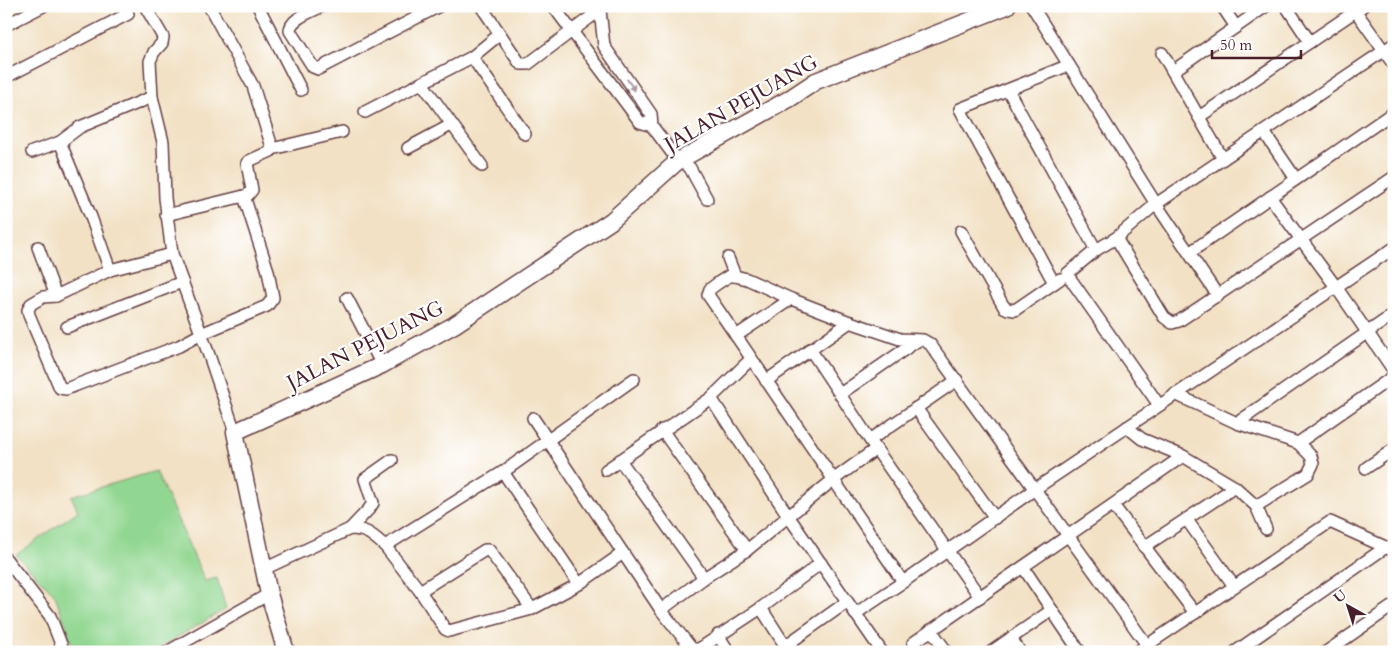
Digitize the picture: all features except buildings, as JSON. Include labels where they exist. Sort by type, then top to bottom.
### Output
[{"type":"street","points":[[6,25],[43,6]]},
{"type":"street","points":[[6,77],[128,14],[125,6]]},
{"type":"street","points":[[145,6],[163,37],[162,43],[151,58],[152,97],[163,142],[166,215],[172,254],[235,432],[269,594],[286,652]]},
{"type":"street","points":[[209,6],[253,86],[272,149]]},
{"type":"street","points":[[258,6],[302,90]]},
{"type":"street","points":[[322,6],[294,21],[290,28],[290,31],[313,67],[318,69],[438,6]]},
{"type":"street","points":[[480,6],[519,62],[524,65],[572,32],[599,8]]},
{"type":"street","points":[[553,6],[640,122],[652,126]]},
{"type":"street","name":"JALAN PEJUANG","points":[[235,432],[382,365],[454,325],[611,221],[678,161],[789,99],[816,81],[1008,6]]},
{"type":"street","points":[[1032,6],[1156,204],[1218,296]]},
{"type":"street","points":[[1222,6],[1236,27]]},
{"type":"street","points":[[1172,71],[1266,6]]},
{"type":"street","points":[[1286,6],[1310,42]]},
{"type":"street","points":[[599,8],[604,46],[650,114],[652,126],[678,161],[685,163],[690,168],[707,200]]},
{"type":"street","points":[[1199,117],[1357,8],[1394,66]]},
{"type":"street","points":[[365,112],[472,57],[500,34]]},
{"type":"street","points":[[961,231],[1004,307],[1015,310],[1067,274],[1096,250],[1116,238],[1156,204],[1394,44]]},
{"type":"street","points":[[591,56],[604,46]]},
{"type":"street","points":[[1162,53],[1223,159]]},
{"type":"street","points":[[472,57],[525,134]]},
{"type":"street","points":[[1054,283],[960,110],[1069,65]]},
{"type":"street","points":[[422,83],[482,166]]},
{"type":"street","points":[[1008,90],[1096,250]]},
{"type":"street","points":[[32,152],[60,142],[80,127],[152,97]]},
{"type":"street","points":[[1189,253],[1394,112]]},
{"type":"street","points":[[408,148],[451,125]]},
{"type":"street","points":[[166,215],[248,195],[252,190],[248,161],[272,149],[342,132]]},
{"type":"street","points":[[1264,132],[1296,179]]},
{"type":"street","points":[[60,142],[110,270]]},
{"type":"street","points":[[1116,238],[1168,321],[1180,321],[1394,177]]},
{"type":"street","points":[[172,254],[110,270],[56,296],[43,297],[30,306],[28,313],[58,384],[62,389],[179,346],[201,334],[267,306],[273,298],[268,271],[244,196]]},
{"type":"street","points":[[1270,197],[1336,287],[1394,371]]},
{"type":"street","points":[[38,247],[56,296]]},
{"type":"street","points":[[855,614],[1035,489],[1394,248]]},
{"type":"street","points":[[728,258],[735,276]]},
{"type":"street","points":[[1067,274],[1159,405]]},
{"type":"street","points":[[903,582],[708,295],[710,289],[729,276],[747,279],[791,299],[900,339],[927,342],[934,348],[1069,536],[1145,650],[1195,612],[1330,522],[1390,549]]},
{"type":"street","points":[[67,327],[182,282]]},
{"type":"street","points":[[347,298],[382,365]]},
{"type":"street","points":[[736,336],[791,299]]},
{"type":"street","points":[[1237,423],[1394,314]]},
{"type":"street","points":[[766,381],[850,322]]},
{"type":"street","points":[[840,394],[917,341]]},
{"type":"street","points":[[810,349],[946,551],[980,597]]},
{"type":"street","points":[[606,470],[711,398],[751,359]]},
{"type":"street","points":[[1298,443],[1394,376]]},
{"type":"street","points":[[385,546],[502,472],[634,378]]},
{"type":"street","points":[[661,610],[704,578],[747,550],[789,517],[916,408],[957,380]]},
{"type":"street","points":[[1175,394],[1237,423],[1298,443],[1311,456],[1313,464],[1308,474],[1256,506]]},
{"type":"street","points":[[711,398],[879,651]]},
{"type":"street","points":[[916,408],[994,518]]},
{"type":"street","points":[[533,418],[661,610],[692,649],[698,649],[761,608],[820,563]]},
{"type":"street","points":[[1127,427],[1142,439],[1183,456],[1234,487],[1256,506],[1266,529]]},
{"type":"street","points":[[662,430],[747,550]]},
{"type":"street","points":[[1366,468],[1393,452]]},
{"type":"street","points":[[914,643],[1183,456]]},
{"type":"street","points":[[264,569],[350,529],[372,506],[365,479],[392,460]]},
{"type":"street","points":[[620,460],[704,578]]},
{"type":"street","points":[[502,472],[578,584]]},
{"type":"street","points":[[1144,547],[1234,487]]},
{"type":"street","points":[[1113,504],[1195,612]]},
{"type":"street","points":[[1187,520],[1234,586]]},
{"type":"street","points":[[350,529],[361,529],[385,546],[420,591],[445,630],[449,631],[532,609],[578,584],[623,553]]},
{"type":"street","points":[[1235,652],[1390,549]]},
{"type":"street","points":[[420,591],[485,550],[489,550],[532,609]]},
{"type":"street","points":[[6,558],[50,616],[64,652]]},
{"type":"street","points":[[1023,567],[1080,652]]},
{"type":"street","points":[[167,652],[269,594]]},
{"type":"street","points":[[761,608],[787,649],[847,602]]},
{"type":"street","points":[[1326,652],[1394,605]]},
{"type":"street","points":[[991,652],[1052,610]]},
{"type":"street","points":[[931,630],[947,652]]},
{"type":"street","points":[[718,635],[729,652]]},
{"type":"street","points":[[1010,638],[1020,652]]},
{"type":"green space","points":[[156,471],[205,581],[217,578],[226,609],[152,652],[75,652],[55,595],[16,555],[78,511],[71,496]]}]
